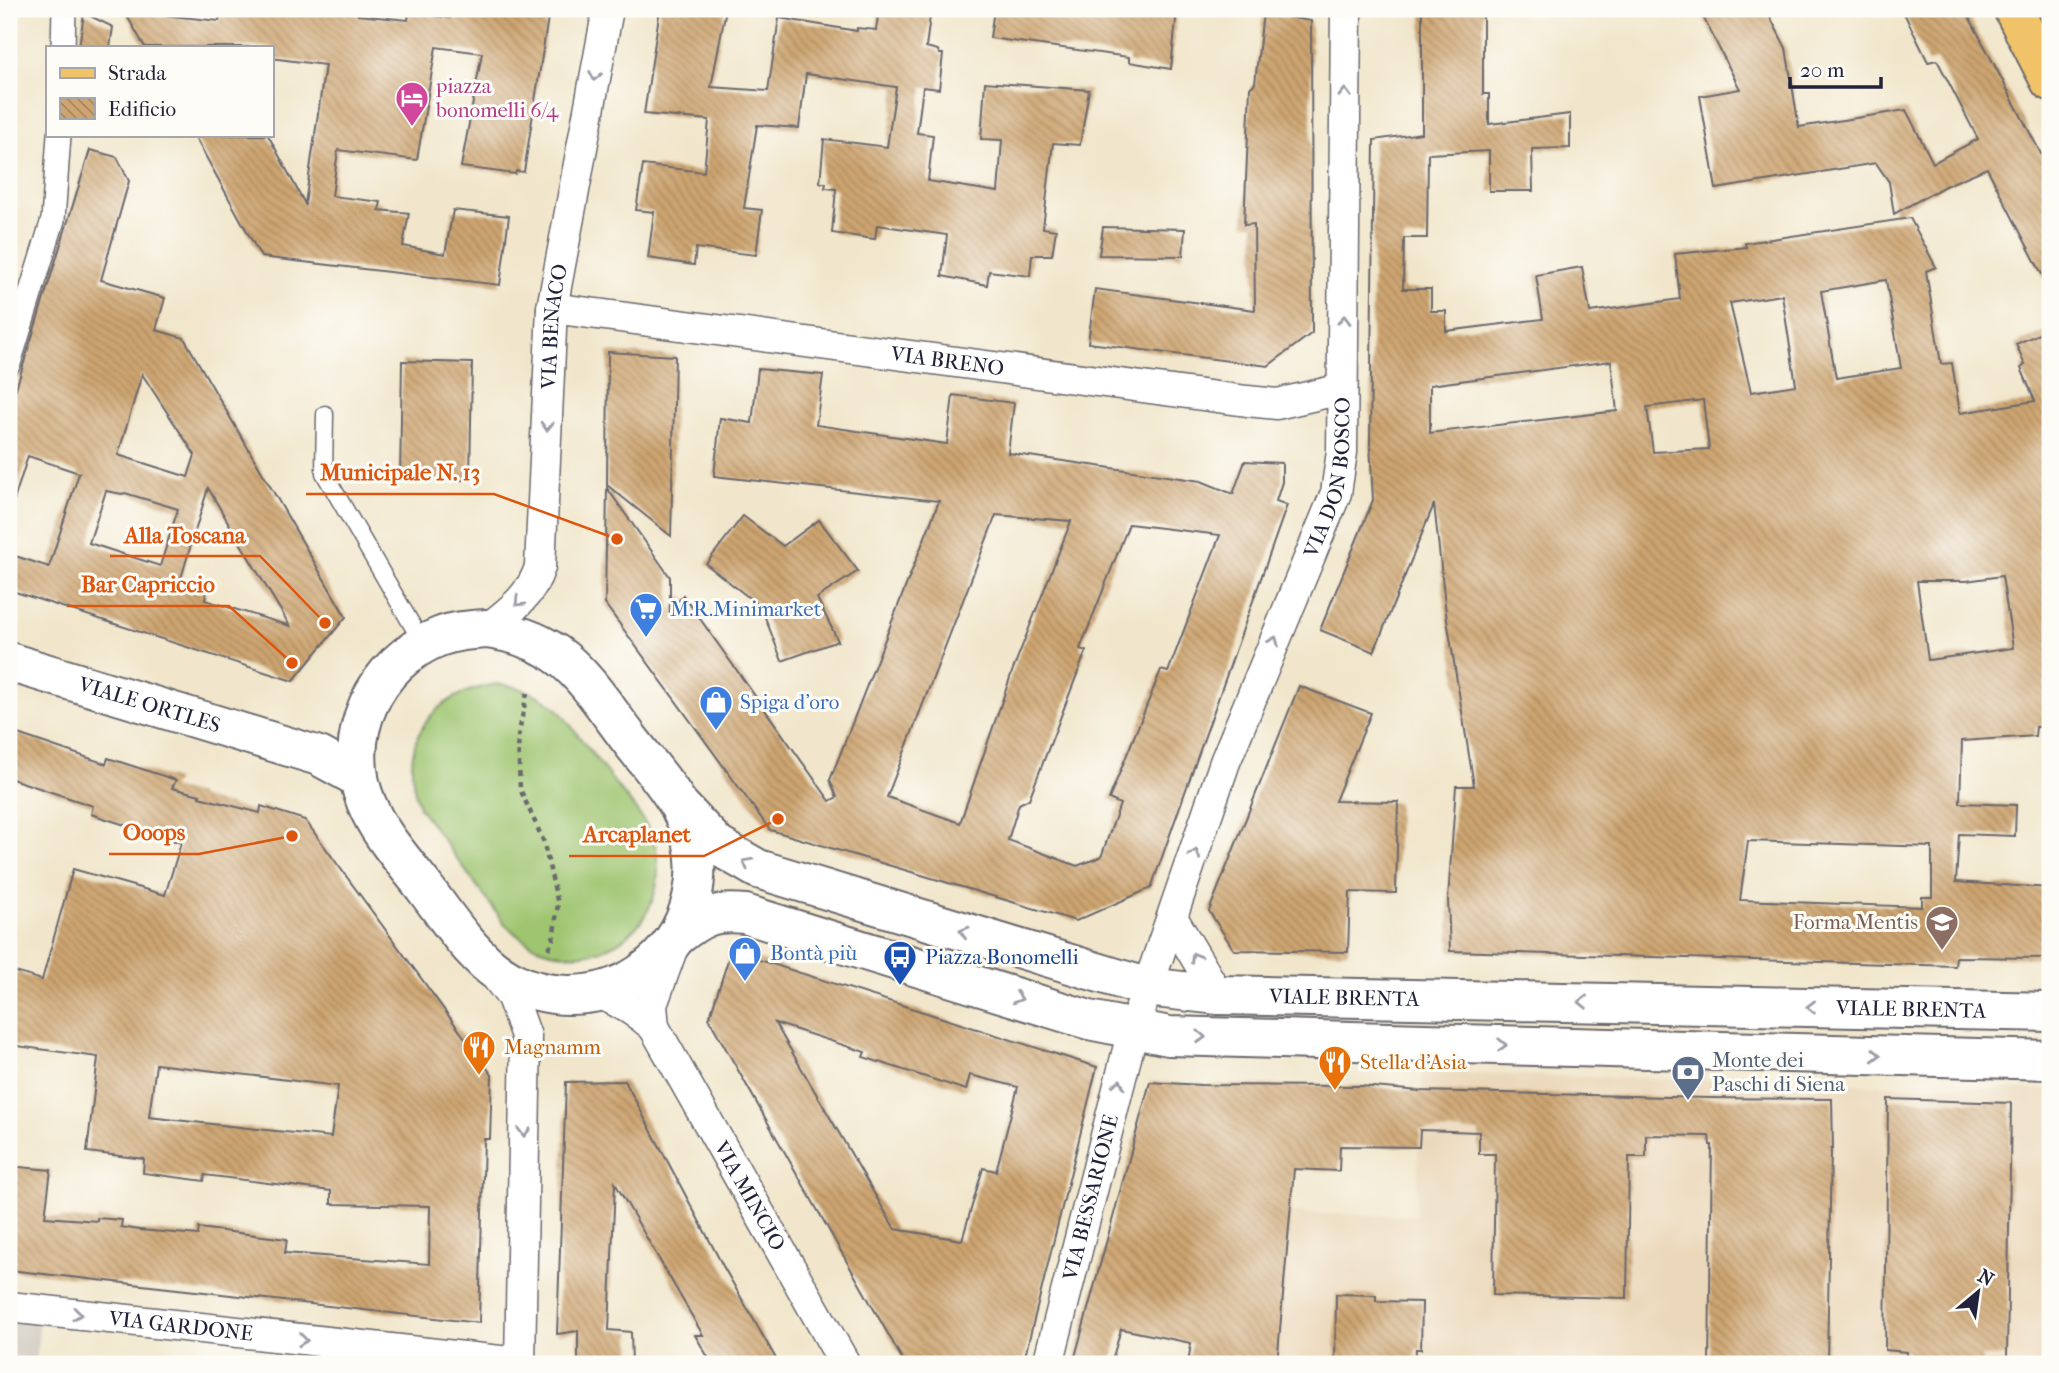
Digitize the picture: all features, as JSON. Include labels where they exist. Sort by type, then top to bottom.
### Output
[{"type":"main road","points":[[2013,9],[2050,82]]},
{"type":"street","points":[[62,46],[64,9]]},
{"type":"street","name":"VIA BENACO","points":[[487,629],[525,597],[536,580],[540,567],[552,308],[608,9]]},
{"type":"street","name":"VIA DON BOSCO","points":[[1133,1030],[1226,762],[1333,502],[1342,452],[1346,9]]},
{"type":"street","points":[[9,363],[52,220],[59,136]]},
{"type":"street","name":"VIA BRENO","points":[[552,308],[1247,401],[1277,404],[1342,389]]},
{"type":"street","points":[[520,1364],[526,1036],[512,997],[469,947],[384,834],[368,807],[359,778],[357,757],[362,717],[370,699],[399,661],[423,644],[458,632],[487,629],[528,637],[547,646],[572,665],[679,805],[691,833],[696,871],[692,902],[676,937],[652,1006],[654,1027]]},
{"type":"street","name":"VIALE ORTLES","points":[[9,662],[319,756],[359,778]]},
{"type":"street","name":"VIALE ORTLES","points":[[290,748],[329,742],[348,731],[362,717]]},
{"type":"street","name":"VIALE BRENTA","points":[[679,805],[718,846],[758,869],[1146,987],[1219,995],[2050,1012]]},
{"type":"street","name":"VIALE BRENTA","points":[[676,937],[696,921],[709,915],[724,912],[745,914],[1089,1020],[1169,1036],[2050,1060]]},
{"type":"street","points":[[1173,919],[1219,995]]},
{"type":"street","points":[[486,964],[511,981],[541,992],[581,995],[597,993],[622,985],[641,973],[664,954],[676,937]]},
{"type":"street","name":"VIA MINCIO","points":[[597,993],[617,1000],[639,1013],[654,1027],[845,1364]]},
{"type":"street","name":"VIA BESSARIONE","points":[[1048,1364],[1133,1030]]},
{"type":"street","name":"VIA GARDONE","points":[[9,1307],[520,1364]]},
{"type":"lane","points":[[324,414],[324,473],[423,644]]},
{"type":"path","points":[[527,693],[518,737],[520,789],[543,840],[558,904],[553,940],[547,953]]},
{"type":"shaded area","points":[[1422,1072],[2050,1090],[2050,1364],[1277,1364],[1290,1213],[1416,1216]]},
{"type":"shaded area","points":[[9,1312],[40,1315],[36,1364],[9,1364]]},
{"type":"green space","points":[[497,684],[530,692],[558,709],[633,805],[653,840],[657,882],[649,909],[633,931],[611,946],[585,954],[558,953],[531,944],[505,924],[419,807],[413,783],[412,761],[424,724],[453,698]]},
{"type":"building","points":[[221,9],[359,9],[358,15],[408,20],[409,13],[450,18],[451,9],[549,11],[524,172],[516,171],[515,174],[461,167],[482,53],[436,47],[417,160],[338,150],[332,196],[381,202],[379,210],[409,213],[403,246],[445,254],[453,210],[509,216],[500,285],[261,257],[195,136],[269,136],[305,204],[325,65],[273,58],[273,46],[144,46],[124,11],[219,21]]},
{"type":"building","points":[[660,9],[726,9],[711,87],[768,91],[779,18],[857,31],[857,28],[876,30],[879,9],[931,9],[926,47],[943,54],[939,89],[923,87],[917,133],[933,135],[928,181],[998,192],[1002,140],[981,139],[985,82],[1089,90],[1080,145],[1053,143],[1043,228],[1056,230],[1052,255],[1032,255],[1030,276],[989,271],[987,285],[942,276],[947,235],[877,225],[875,239],[832,233],[836,189],[825,188],[826,183],[820,183],[824,139],[887,147],[896,87],[806,74],[799,128],[757,125],[744,208],[762,210],[756,255],[696,248],[694,265],[648,258],[654,212],[636,210],[643,165],[704,172],[709,120],[644,114]]},
{"type":"building","points":[[994,9],[1177,9],[1171,69],[1129,62],[1129,57],[990,38]]},
{"type":"building","points":[[1422,9],[1483,9],[1483,94],[1489,94],[1489,124],[1570,114],[1570,148],[1532,149],[1533,191],[1489,191],[1489,151],[1428,154],[1427,238],[1404,238],[1403,289],[1431,289],[1431,311],[1446,311],[1446,331],[1543,319],[1536,275],[1582,267],[1590,312],[1680,299],[1675,254],[1746,247],[1745,243],[1910,218],[1936,267],[1926,271],[1941,364],[1952,363],[1960,413],[2035,401],[2021,368],[2025,365],[2016,344],[2050,329],[2050,684],[2046,684],[2049,726],[2036,727],[2035,736],[1962,741],[1960,803],[2016,805],[2015,836],[1959,834],[1956,882],[2050,888],[2050,958],[1956,957],[1955,966],[1450,951],[1448,899],[1456,786],[1474,786],[1446,613],[1434,504],[1374,652],[1320,630],[1373,500],[1370,443],[1374,140],[1422,133]],"holes":[[[1886,280],[1901,368],[1836,378],[1821,291]],[[1782,295],[1796,385],[1751,392],[1730,303]],[[1611,361],[1617,411],[1430,433],[1430,385]],[[1703,400],[1709,449],[1653,452],[1647,407]],[[2002,576],[2013,648],[1928,660],[1917,581],[1966,581]],[[1748,841],[1932,847],[1932,897],[1922,897],[1922,907],[1740,900]]]},
{"type":"building","points":[[1699,9],[1766,9],[1786,48],[1799,127],[1906,110],[1933,163],[1978,139],[1937,60],[1928,62],[1902,9],[1965,9],[2050,171],[2050,290],[1987,168],[1945,186],[1894,214],[1889,182],[1876,163],[1716,189],[1700,96],[1740,89]]},
{"type":"building","points":[[84,13],[113,27],[110,46],[79,46]]},
{"type":"building","points":[[1263,13],[1311,21],[1312,333],[1268,366],[1088,343],[1095,289],[1255,310],[1254,224],[1244,225],[1250,88],[1255,83]]},
{"type":"building","points":[[90,150],[117,157],[129,181],[101,280],[165,298],[156,330],[184,338],[346,617],[293,681],[9,590],[9,554],[49,567],[79,473],[28,456],[14,500],[9,499],[9,411]],"holes":[[[142,374],[195,455],[188,477],[118,455]],[[208,488],[290,626],[205,600],[206,593],[179,585]],[[106,491],[125,493],[178,509],[160,566],[89,543]]]},
{"type":"building","points":[[1103,227],[1185,229],[1183,256],[1099,255]]},
{"type":"building","points":[[608,352],[675,356],[671,536],[607,485]]},
{"type":"building","points":[[402,361],[472,363],[470,480],[400,479]]},
{"type":"building","points":[[758,369],[823,375],[816,425],[947,444],[953,395],[1014,403],[1008,453],[1201,481],[1233,494],[1245,461],[1282,463],[1282,482],[1276,501],[1287,505],[1151,888],[1076,921],[770,830],[605,604],[607,488],[670,577],[670,612],[683,595],[830,801],[837,797],[830,780],[939,501],[714,476],[720,418],[752,423]],"holes":[[[996,515],[1071,521],[1012,672],[960,823],[887,797]],[[1129,524],[1220,535],[1168,672],[1161,670],[1109,799],[1120,804],[1101,857],[1077,866],[1008,840],[1019,804],[1029,799],[1086,651],[1080,649]]]},
{"type":"building","points":[[743,516],[783,546],[819,520],[858,571],[817,598],[838,641],[782,661],[761,607],[706,564]]},
{"type":"building","points":[[1299,686],[1371,713],[1335,801],[1398,802],[1396,893],[1350,892],[1348,952],[1234,950],[1209,911]]},
{"type":"building","points":[[9,731],[106,764],[108,758],[176,780],[172,788],[200,795],[199,797],[260,813],[261,806],[305,820],[492,1075],[490,1139],[484,1139],[479,1323],[9,1270],[9,1166],[51,1170],[45,1217],[122,1220],[121,1227],[139,1230],[198,1235],[199,1228],[287,1239],[285,1253],[429,1264],[430,1206],[331,1204],[331,1191],[205,1175],[204,1181],[143,1173],[144,1159],[87,1152],[98,1057],[9,1045],[9,970],[42,980],[73,869],[165,895],[181,843],[91,814],[93,806],[9,778]],"holes":[[[156,1064],[338,1086],[331,1137],[149,1117]]]},
{"type":"building","points":[[731,951],[1097,1067],[1023,1364],[905,1364],[709,1019]],"holes":[[[775,1023],[865,1052],[863,1057],[966,1090],[970,1075],[1018,1087],[996,1171],[983,1168],[962,1240],[895,1229]]]},
{"type":"building","points":[[625,1081],[723,1266],[779,1364],[712,1364],[695,1335],[703,1335],[615,1183],[609,1330],[631,1332],[632,1364],[578,1364],[578,1331],[557,1334],[566,1082]]},
{"type":"building","points":[[1150,1082],[1361,1086],[1420,1091],[1832,1099],[1827,1364],[1709,1364],[1712,1145],[1709,1136],[1646,1135],[1646,1157],[1629,1157],[1627,1298],[1493,1295],[1495,1154],[1479,1154],[1479,1132],[1420,1130],[1419,1147],[1340,1146],[1339,1171],[1294,1169],[1277,1364],[1188,1364],[1191,1343],[1121,1329],[1111,1364],[1073,1364]]},
{"type":"building","points":[[1888,1099],[2011,1103],[2007,1356],[1982,1357],[1982,1364],[1907,1364],[1907,1352],[1885,1350]]},
{"type":"building","points":[[1336,1294],[1376,1295],[1376,1301],[1422,1302],[1421,1349],[1416,1349],[1415,1364],[1335,1364]]},
{"type":"place","name":"piazza bonomelli 6/4","points":[[412,128]]},
{"type":"place","name":"Municipale N. 13","points":[[617,539]]},
{"type":"place","name":"Alla Toscana","points":[[325,623]]},
{"type":"place","name":"M.R.Minimarket","points":[[646,639]]},
{"type":"place","name":"Bar Capriccio","points":[[292,663]]},
{"type":"place","name":"Spiga d'oro","points":[[716,732]]},
{"type":"place","name":"Arcaplanet","points":[[778,819]]},
{"type":"place","name":"Ooops","points":[[292,836]]},
{"type":"place","name":"Forma Mentis","points":[[1942,952]]},
{"type":"place","name":"Bontà più","points":[[745,983]]},
{"type":"place","name":"Piazza Bonomelli","points":[[900,987]]},
{"type":"place","name":"Magnamm","points":[[479,1077]]},
{"type":"place","name":"Stella d'Asia","points":[[1335,1092]]},
{"type":"place","name":"Monte dei Paschi di Siena","points":[[1688,1102]]}]
